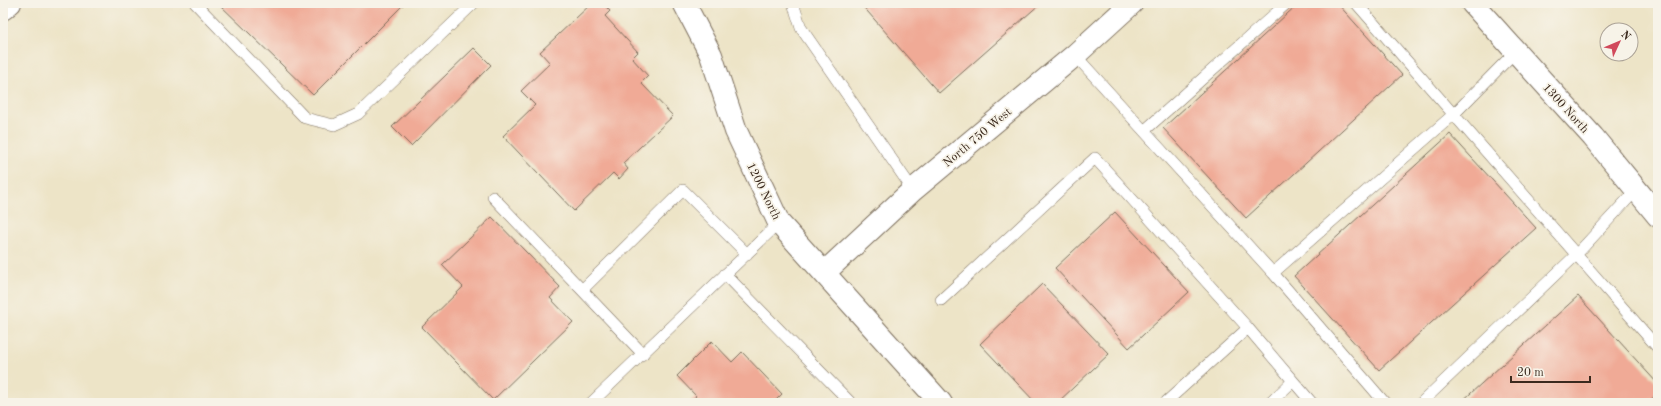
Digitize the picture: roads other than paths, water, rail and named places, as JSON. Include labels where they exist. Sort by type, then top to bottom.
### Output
[{"type":"street","points":[[3,9],[10,3]]},
{"type":"street","name":"1200 North","points":[[684,3],[711,55],[736,131],[779,223],[825,272],[941,403]]},
{"type":"street","name":"North 750 West","points":[[825,272],[913,190],[1075,55],[1132,3]]},
{"type":"street","name":"1300 North","points":[[1472,3],[1593,137],[1658,216]]},
{"type":"lane","points":[[197,4],[305,118],[334,125],[358,114],[474,3]]},
{"type":"lane","points":[[793,3],[801,28],[913,190]]},
{"type":"lane","points":[[1144,132],[1287,3]]},
{"type":"lane","points":[[1356,3],[1658,348]]},
{"type":"lane","points":[[1273,273],[1454,114],[1515,52]]},
{"type":"lane","points":[[1075,55],[1273,273],[1385,403]]},
{"type":"lane","points":[[941,300],[1095,158],[1248,328],[1312,403]]},
{"type":"lane","points":[[1421,403],[1576,255],[1637,189]]},
{"type":"lane","points":[[582,290],[683,190],[747,254]]},
{"type":"lane","points":[[493,197],[642,354]]},
{"type":"lane","points":[[592,403],[779,223]]},
{"type":"lane","points":[[725,274],[851,403]]},
{"type":"lane","points":[[1165,403],[1248,328]]},
{"type":"lane","points":[[1270,403],[1293,381]]}]
